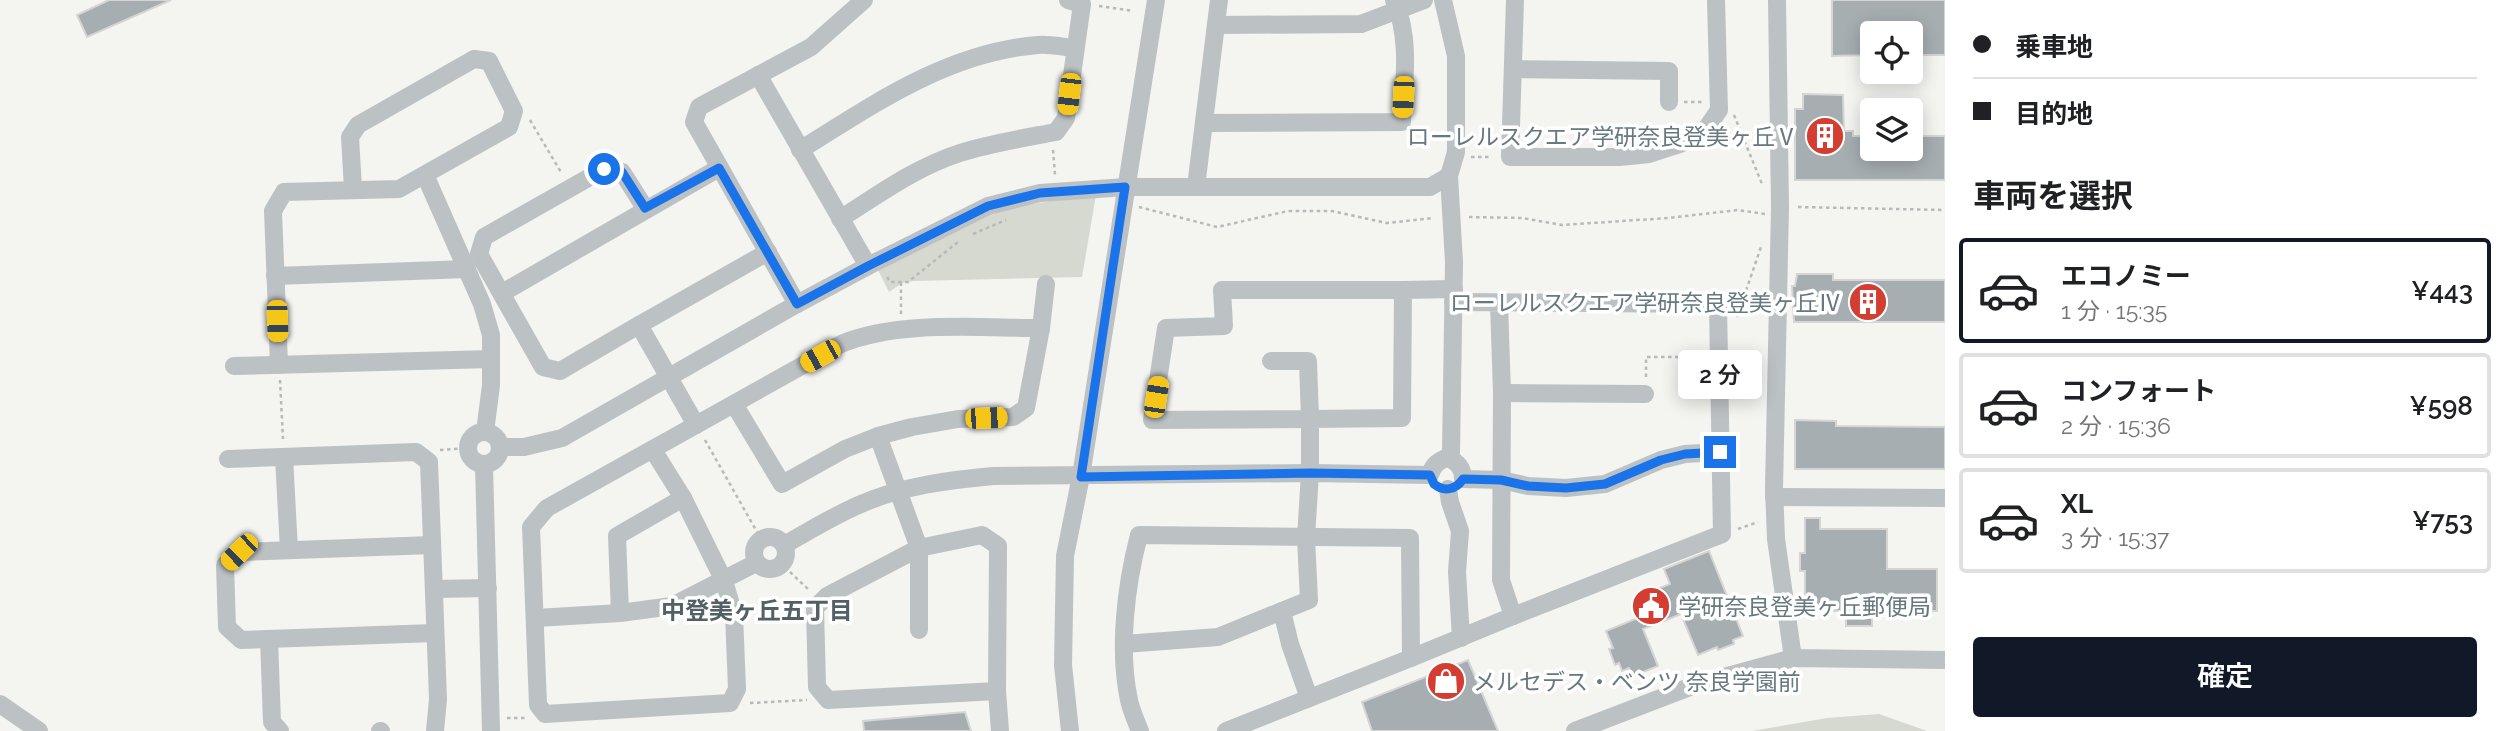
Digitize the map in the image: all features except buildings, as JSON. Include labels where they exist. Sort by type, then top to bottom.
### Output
[{"type":"street","points":[[797,304],[694,122],[699,107],[811,47],[864,0]]},
{"type":"street","points":[[1070,731],[1063,665],[1065,555],[1081,477],[1156,0]]},
{"type":"street","points":[[1196,187],[1219,0]]},
{"type":"street","points":[[1216,25],[1361,24],[1396,5],[1424,0]]},
{"type":"street","points":[[1443,0],[1456,56],[1456,152],[1449,176],[1453,295],[1451,452],[1432,468],[1430,475],[1434,484],[1501,480],[1528,486],[1566,488],[1605,484],[1661,460],[1685,454],[1720,452]]},
{"type":"street","points":[[1515,0],[1510,157],[1620,157],[1649,154],[1680,144],[1706,130],[1720,110],[1716,0]]},
{"type":"street","points":[[1777,0],[1780,207],[1774,497],[1776,539],[1793,659]]},
{"type":"street","points":[[840,219],[906,177],[957,154],[1002,141],[1056,132],[1066,118],[1075,48],[1075,2]]},
{"type":"street","points":[[1203,123],[1402,122],[1406,46],[1396,5]]},
{"type":"street","points":[[800,150],[900,87],[947,66],[995,52],[1039,44],[1075,48]]},
{"type":"street","points":[[279,365],[273,211],[284,192],[399,189],[509,127],[514,111],[489,61],[474,59],[358,125],[350,137],[353,189]]},
{"type":"street","points":[[1514,69],[1669,71],[1669,102]]},
{"type":"street","points":[[758,75],[868,266]]},
{"type":"street","points":[[502,293],[645,208],[719,168]]},
{"type":"street","points":[[645,208],[622,172],[604,169],[484,237],[479,254],[543,367],[561,371],[768,252]]},
{"type":"street","points":[[425,175],[482,304],[491,335],[489,410],[485,432]]},
{"type":"street","points":[[500,447],[524,447],[562,438],[797,304],[988,206],[1040,193],[1125,187],[1430,187],[1449,176]]},
{"type":"street","points":[[275,276],[467,269]]},
{"type":"street","points":[[734,404],[782,484],[845,449],[912,426],[958,419],[1013,417],[1026,408],[1046,284]]},
{"type":"street","points":[[1227,731],[1722,534],[1718,303],[1499,303],[1403,290],[1222,290],[1224,326],[1166,328],[1152,420],[1402,418],[1403,290]]},
{"type":"street","points":[[1499,303],[1502,393],[1501,580],[1513,615]]},
{"type":"street","points":[[639,325],[696,425]]},
{"type":"street","points":[[653,450],[683,498],[724,581],[734,614],[737,689],[730,703],[545,714],[538,705],[531,527],[547,508],[841,344],[863,335],[901,329],[1041,328]]},
{"type":"street","points":[[234,366],[491,359]]},
{"type":"street","points":[[1124,644],[1218,637],[1309,600],[1306,538],[1311,473],[1308,360],[1271,361]]},
{"type":"street","points":[[1502,393],[1645,394]]},
{"type":"street","points":[[485,432],[494,435],[500,447],[498,457],[484,465],[474,461],[468,448],[475,435],[485,432]]},
{"type":"street","points":[[878,436],[919,548],[919,630]]},
{"type":"street","points":[[228,459],[416,452],[429,461],[438,699],[435,731]]},
{"type":"street","points":[[285,457],[289,550]]},
{"type":"street","points":[[1448,457],[1457,462],[1463,471],[1455,484],[1450,502],[1461,531],[1457,572],[1461,638]]},
{"type":"street","points":[[484,465],[491,731]]},
{"type":"street","points":[[784,545],[860,504],[898,491],[952,480],[993,477],[1311,473],[1430,475]]},
{"type":"street","points":[[1774,497],[1945,498]]},
{"type":"street","points":[[620,613],[617,536],[683,498]]},
{"type":"street","points":[[997,691],[828,700],[817,687],[815,608],[827,596],[919,548],[982,535],[998,546],[997,691],[1000,731]]},
{"type":"street","points":[[1140,731],[1129,699],[1124,644],[1129,575],[1139,535],[1410,538],[1411,658]]},
{"type":"street","points":[[766,537],[776,538],[784,545],[787,556],[777,569],[765,569],[756,563],[755,548],[761,540],[766,537]]},
{"type":"street","points":[[432,545],[239,552],[226,565],[227,628],[240,640],[434,634]]},
{"type":"street","points":[[536,618],[620,613],[672,606],[756,563]]},
{"type":"street","points":[[435,589],[488,588]]},
{"type":"street","points":[[1282,611],[1290,644],[1309,698]]},
{"type":"street","points":[[269,639],[272,722],[279,731]]},
{"type":"street","points":[[1575,731],[1695,684],[1793,659],[1945,660]]},
{"type":"street","points":[[0,704],[39,731]]},
{"type":"path","points":[[1075,2],[1133,11]]},
{"type":"path","points":[[1718,84],[1730,106],[1766,193]]},
{"type":"path","points":[[514,111],[524,111],[570,189]]},
{"type":"path","points":[[1051,133],[1056,179]]},
{"type":"path","points":[[1468,157],[1510,157]]},
{"type":"path","points":[[1137,207],[1217,227],[1288,211],[1332,211],[1387,223],[1452,217],[1522,218],[1562,225],[1668,218],[1738,209],[1766,214],[1780,207],[1945,209]]},
{"type":"path","points":[[969,236],[1014,217]]},
{"type":"path","points":[[1733,328],[1754,262],[1766,235]]},
{"type":"path","points":[[886,275],[890,282],[908,282],[958,241]]},
{"type":"path","points":[[901,282],[901,329]]},
{"type":"path","points":[[1645,394],[1646,357],[1719,357]]},
{"type":"path","points":[[279,365],[285,457]]},
{"type":"path","points":[[696,425],[761,540]]},
{"type":"path","points":[[1722,534],[1765,520]]},
{"type":"path","points":[[790,572],[821,602]]},
{"type":"path","points":[[730,703],[828,700]]},
{"type":"shaded area","points":[[1096,195],[1082,277],[914,281],[902,283],[889,292],[878,270],[971,220],[1021,206]]},
{"type":"shaded area","points":[[1879,714],[1927,731],[1752,731],[1827,718]]},
{"type":"place","name":"ローレルスクエア学研奈良登美ヶ丘Ⅴ","points":[[1825,136]]},
{"type":"place","name":"ローレルスクエア学研奈良登美ヶ丘Ⅳ","points":[[1868,302]]},
{"type":"place","name":"学研奈良登美ヶ丘郵便局","points":[[1651,606]]},
{"type":"place","name":"メルセデス・ベンツ 奈良学園前","points":[[1446,681]]},
{"type":"district","name":"中登美ヶ丘五丁目","points":[[757,610]]},
{"type":"route","points":[[604,169],[622,172],[645,208],[719,168],[797,304],[988,206],[1040,193],[1125,187],[1081,477],[1311,473],[1430,475],[1434,484],[1448,489],[1458,486],[1463,479],[1501,480],[1528,486],[1566,488],[1605,484],[1661,460],[1685,454],[1720,452]]}]
